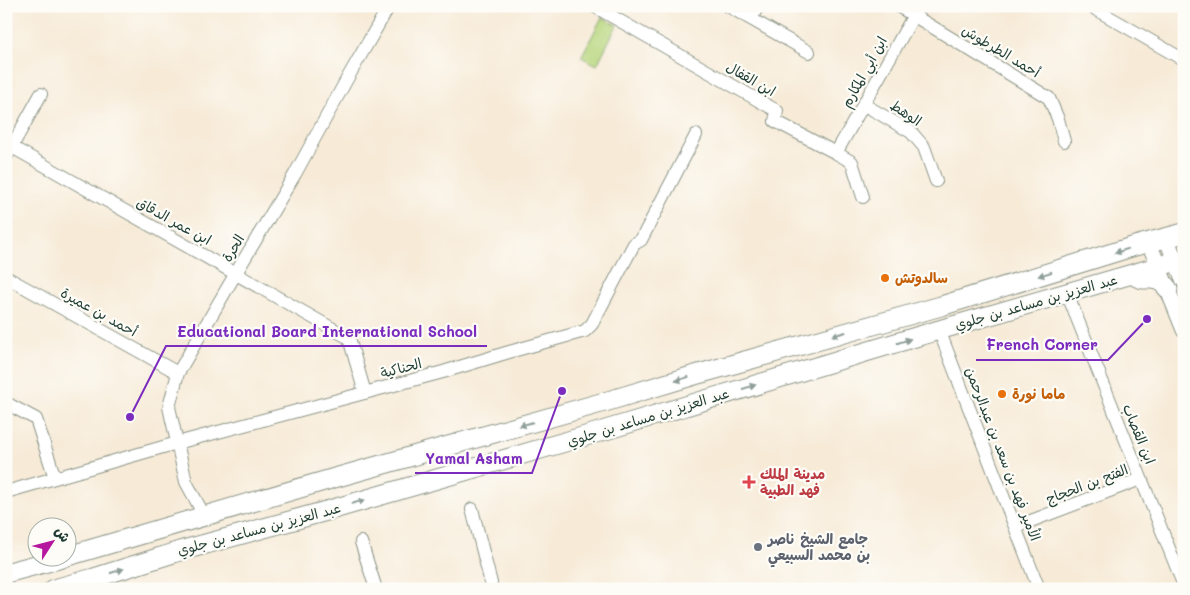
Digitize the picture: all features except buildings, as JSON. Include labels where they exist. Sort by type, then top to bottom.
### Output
[{"type":"main road","name":"عبد العزيز بن مساعد بن جلوي","points":[[78,553],[331,479],[941,306],[1166,238]]},
{"type":"main road","name":"عبد العزيز بن مساعد بن جلوي","points":[[54,589],[188,548],[330,510],[598,432],[1172,262]]},
{"type":"main road","points":[[1133,274],[1140,279],[1150,278],[1156,279],[1165,285],[1176,285]]},
{"type":"main road","points":[[6,573],[28,567]]},
{"type":"street","name":"الحرة","points":[[205,517],[186,482],[168,407],[178,373],[295,174],[389,6]]},
{"type":"street","name":"ابن القفال","points":[[594,6],[777,111],[775,121],[852,162],[863,197]]},
{"type":"street","points":[[728,6],[809,52]]},
{"type":"street","points":[[750,19],[758,6]]},
{"type":"street","name":"أحمد الطرطوش","points":[[898,6],[916,11],[1049,98],[1058,119],[1064,142]]},
{"type":"street","points":[[1090,6],[1184,60]]},
{"type":"street","name":"ابن أبي المكارم","points":[[836,153],[916,11]]},
{"type":"street","points":[[9,152],[41,94]]},
{"type":"street","name":"الوهط","points":[[863,104],[911,132],[924,147],[936,181]]},
{"type":"street","name":"الحناكية","points":[[6,492],[585,331],[592,324],[634,244],[641,240],[696,135]]},
{"type":"street","name":"ابن عمر الدقاق","points":[[9,152],[236,273],[349,338],[365,393]]},
{"type":"street","points":[[1166,238],[1184,330]]},
{"type":"street","name":"أحمد بن عميرة","points":[[6,277],[178,373]]},
{"type":"street","name":"ابن القصاب","points":[[1067,293],[1184,586]]},
{"type":"street","name":"الأمير فهد بن سعد بن عبدالرحمن","points":[[939,330],[1040,589]]},
{"type":"street","points":[[6,403],[36,419],[55,478]]},
{"type":"street","name":"الفتح بن الحجاج","points":[[1015,527],[1141,479]]},
{"type":"street","points":[[472,510],[491,583]]},
{"type":"street","points":[[361,542],[376,589]]},
{"type":"green space","points":[[602,17],[617,25],[597,65],[581,57]]},
{"type":"place","name":"سالدوتش","points":[[885,278]]},
{"type":"place","name":"French Corner","points":[[1147,319]]},
{"type":"place","name":"Yamal Asham","points":[[562,391]]},
{"type":"place","name":"ماما نورة","points":[[1002,394]]},
{"type":"place","name":"Educational Board International School","points":[[130,417]]},
{"type":"place","name":"مدينة الملك فهد الطبية","points":[[749,482]]},
{"type":"place","name":"جامع الشيخ ناصر بن محمد السبيعي","points":[[758,547]]}]
